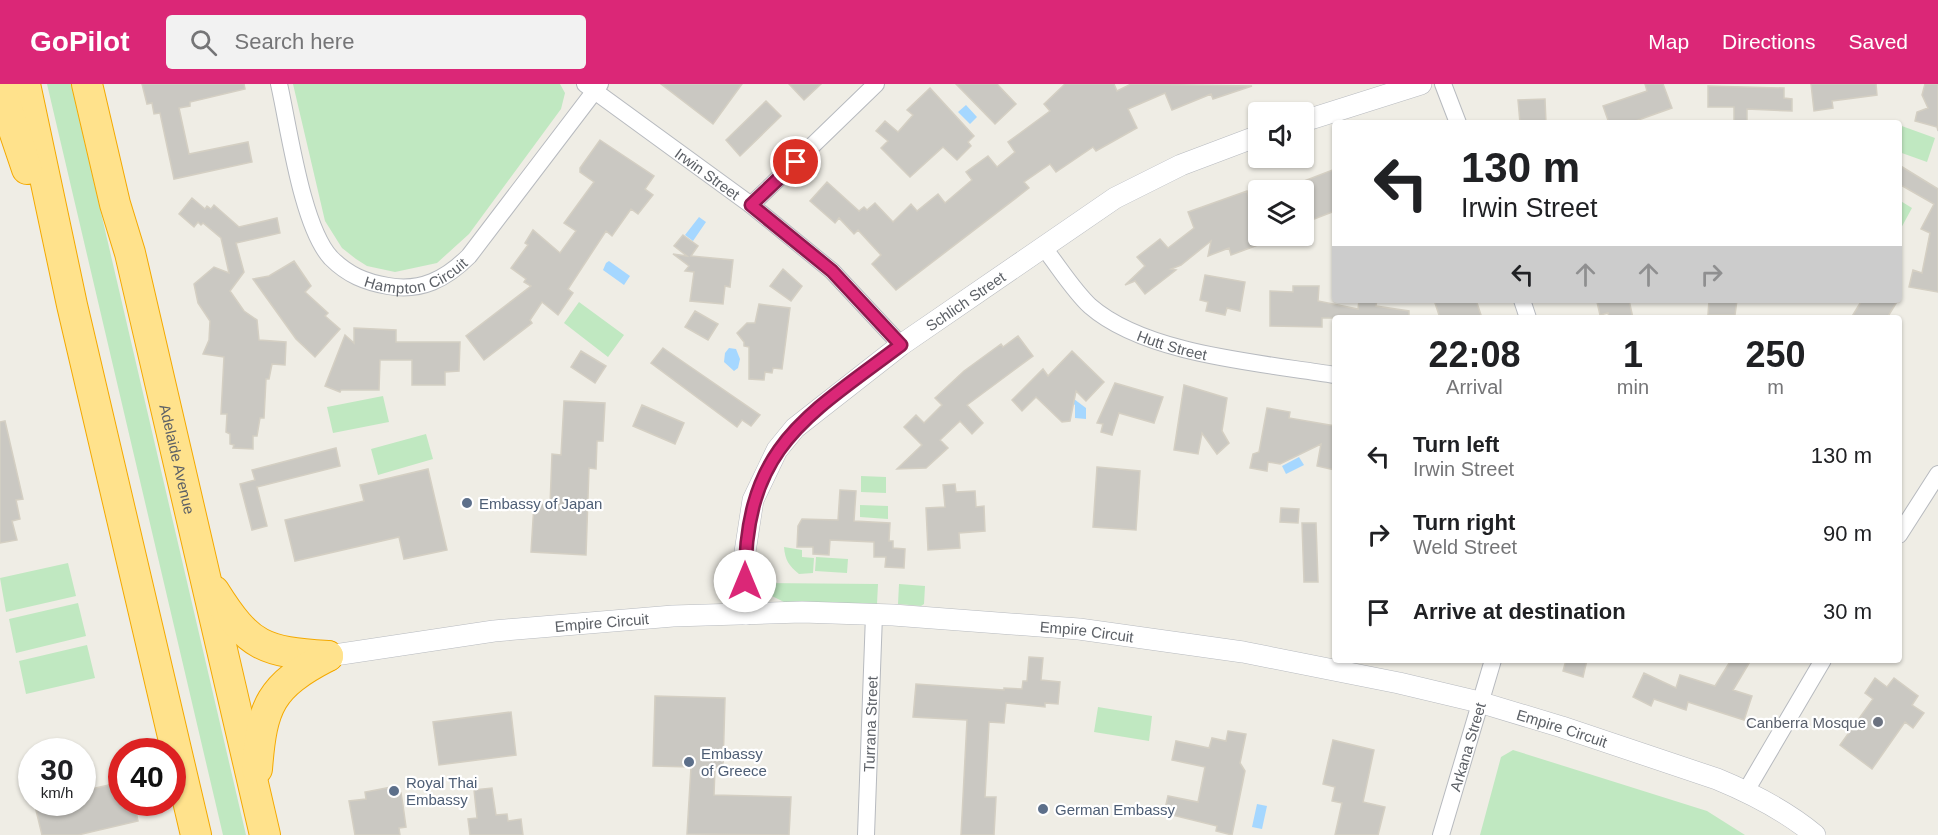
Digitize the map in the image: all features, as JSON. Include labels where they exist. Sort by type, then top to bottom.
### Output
[{"type":"highway","points":[[26,84],[72,305],[196,835]]},
{"type":"highway","name":"Adelaide Avenue","points":[[87,84],[115,204],[130,253],[265,835]]},
{"type":"highway","points":[[105,84],[128,199],[130,253]]},
{"type":"highway","points":[[0,89],[72,305]]},
{"type":"highway","points":[[204,576],[236,624],[257,642],[281,652],[328,656]]},
{"type":"highway","points":[[255,793],[259,740],[271,701],[291,678],[328,656]]},
{"type":"street","name":"Hampton Circuit","points":[[279,84],[307,208],[330,256],[347,272],[364,282],[410,288],[434,283],[446,277],[470,256],[593,86]]},
{"type":"street","points":[[751,205],[876,84]]},
{"type":"street","points":[[1314,118],[1421,84]]},
{"type":"street","points":[[1443,84],[1457,120]]},
{"type":"street","name":"Irwin Street","points":[[593,86],[751,205],[832,271],[901,345]]},
{"type":"street","name":"Schlich Street","points":[[746,614],[747,523],[753,500],[777,450],[795,428],[825,402],[901,345],[1115,198],[1180,165],[1248,140]]},
{"type":"street","name":"Hutt Street","points":[[1044,248],[1090,305],[1118,325],[1146,339],[1182,348],[1332,374]]},
{"type":"street","points":[[1902,530],[1938,474]]},
{"type":"street","name":"Empire Circuit","points":[[328,656],[418,641],[562,623],[802,612],[965,619],[1132,634],[1311,664],[1479,702],[1644,753],[1746,791],[1802,824],[1815,835]]},
{"type":"street","name":"Turrana Street","points":[[866,835],[874,615]]},
{"type":"street","name":"Arkana Street","points":[[1441,835],[1492,663]]},
{"type":"street","points":[[1746,791],[1821,663]]},
{"type":"green space","points":[[47,84],[71,84],[246,835],[223,835]]},
{"type":"green space","points":[[293,84],[560,84],[565,93],[561,109],[469,234],[437,263],[395,272],[367,266],[356,259],[342,248],[325,221]]},
{"type":"green space","points":[[1902,126],[1935,138],[1927,162],[1902,153]]},
{"type":"green space","points":[[1902,202],[1912,208],[1902,226]]},
{"type":"green space","points":[[579,302],[624,335],[608,357],[564,323]]},
{"type":"green space","points":[[383,396],[389,422],[333,433],[327,407]]},
{"type":"green space","points":[[426,434],[433,459],[378,475],[371,449]]},
{"type":"green space","points":[[861,476],[886,477],[886,493],[861,492]]},
{"type":"green space","points":[[860,505],[888,506],[888,519],[860,517]]},
{"type":"green space","points":[[784,547],[802,550],[802,557],[814,558],[813,573],[799,574],[790,565]]},
{"type":"green space","points":[[816,557],[848,559],[847,573],[815,571]]},
{"type":"green space","points":[[68,563],[76,596],[6,612],[0,578]]},
{"type":"green space","points":[[761,583],[878,584],[877,604],[786,603],[768,594]]},
{"type":"green space","points":[[899,584],[925,586],[924,604],[921,606],[898,604]]},
{"type":"green space","points":[[78,603],[86,636],[16,653],[9,619]]},
{"type":"green space","points":[[87,645],[95,678],[26,694],[19,661]]},
{"type":"green space","points":[[1098,707],[1152,716],[1149,741],[1094,732]]},
{"type":"green space","points":[[1513,750],[1707,811],[1745,835],[1480,835],[1501,757]]},
{"type":"water","points":[[966,105],[977,117],[970,124],[958,112]]},
{"type":"water","points":[[699,217],[706,222],[693,241],[685,235]]},
{"type":"water","points":[[609,261],[630,276],[624,285],[603,270]]},
{"type":"water","points":[[729,348],[736,349],[740,359],[738,368],[734,371],[724,362],[725,353]]},
{"type":"water","points":[[1074,399],[1086,408],[1086,419],[1075,418],[1075,405],[1071,402]]},
{"type":"water","points":[[1299,457],[1304,465],[1286,474],[1282,466]]},
{"type":"water","points":[[1257,804],[1267,806],[1262,829],[1252,827]]},
{"type":"building","points":[[142,84],[244,84],[245,89],[190,102],[190,106],[179,108],[189,154],[248,142],[252,162],[174,179],[160,113],[154,114],[152,103],[147,104]]},
{"type":"building","points":[[661,84],[742,84],[713,124]]},
{"type":"building","points":[[789,84],[821,84],[804,100]]},
{"type":"building","points":[[956,84],[997,84],[1016,104],[995,124]]},
{"type":"building","points":[[1065,84],[1114,84],[1117,91],[1131,84],[1252,86],[1213,99],[1211,94],[1172,110],[1165,93],[1128,109],[1137,128],[1096,151],[1093,147],[1056,172],[1050,164],[1024,182],[1029,188],[896,290],[872,264],[881,255],[858,230],[854,234],[839,218],[835,223],[810,201],[827,182],[859,211],[864,207],[867,210],[875,203],[893,222],[911,204],[917,211],[938,194],[945,203],[972,180],[966,172],[988,156],[997,167],[1015,152],[1008,142],[1050,111],[1044,104]]},
{"type":"building","points":[[1645,84],[1663,84],[1672,108],[1638,120],[1608,120],[1603,106],[1647,91]]},
{"type":"building","points":[[1811,84],[1876,84],[1877,95],[1832,101],[1833,108],[1814,111]]},
{"type":"building","points":[[1925,84],[1938,84],[1938,131],[1937,127],[1915,121],[1917,112],[1928,108],[1922,95]]},
{"type":"building","points":[[1708,86],[1784,88],[1784,98],[1792,99],[1792,111],[1747,109],[1747,120],[1734,120],[1734,107],[1708,107]]},
{"type":"building","points":[[930,88],[974,136],[968,142],[971,146],[957,160],[943,147],[910,177],[881,148],[888,141],[876,131],[885,121],[898,132],[913,115],[907,110]]},
{"type":"building","points":[[1545,99],[1546,120],[1520,120],[1518,100]]},
{"type":"building","points":[[766,101],[781,116],[740,156],[726,140]]},
{"type":"building","points":[[600,140],[654,176],[645,189],[653,195],[638,214],[631,209],[612,236],[606,231],[568,289],[573,293],[558,315],[542,302],[530,320],[532,323],[484,360],[466,336],[531,286],[524,282],[526,279],[511,268],[528,245],[525,243],[533,230],[560,253],[576,231],[564,223],[594,182],[580,172],[580,168]]},
{"type":"building","points":[[1902,167],[1938,189],[1938,292],[1909,287],[1913,270],[1922,273],[1930,233],[1921,229],[1934,204],[1902,186]]},
{"type":"building","points":[[1332,170],[1332,212],[1314,219],[1314,180],[1307,180]]},
{"type":"building","points":[[1247,191],[1248,246],[1255,246],[1231,255],[1229,248],[1208,256],[1211,241],[1181,265],[1171,269],[1176,270],[1145,294],[1135,281],[1125,285],[1145,266],[1137,257],[1160,239],[1168,248],[1194,228],[1188,212]]},
{"type":"building","points":[[192,198],[205,209],[207,206],[211,209],[214,205],[239,227],[277,218],[280,233],[236,243],[244,272],[230,291],[244,311],[257,320],[259,340],[286,342],[285,365],[272,364],[269,379],[266,379],[264,418],[260,418],[257,436],[253,436],[253,449],[233,448],[234,445],[230,444],[230,434],[226,432],[227,414],[221,414],[224,357],[203,354],[209,340],[210,321],[198,303],[194,284],[214,267],[229,273],[221,238],[203,223],[201,225],[198,222],[194,227],[179,214]]},
{"type":"building","points":[[683,235],[698,246],[691,256],[733,260],[730,287],[725,286],[723,304],[690,301],[694,272],[685,271],[689,266],[673,254],[687,256],[674,246]]},
{"type":"building","points":[[294,261],[311,286],[305,292],[328,313],[325,316],[340,329],[315,357],[296,339],[253,279],[269,276]]},
{"type":"building","points":[[783,269],[802,286],[791,301],[770,286]]},
{"type":"building","points":[[1205,275],[1245,282],[1240,311],[1227,308],[1225,315],[1206,311],[1208,302],[1200,300]]},
{"type":"building","points":[[1293,286],[1319,286],[1318,301],[1358,309],[1359,303],[1376,303],[1376,306],[1409,311],[1409,315],[1332,315],[1332,318],[1322,318],[1322,327],[1270,326],[1270,291],[1293,292]]},
{"type":"building","points":[[1435,303],[1477,303],[1481,315],[1439,315]]},
{"type":"building","points":[[1597,303],[1630,303],[1632,315],[1608,315],[1608,313],[1600,315]]},
{"type":"building","points":[[1709,303],[1737,303],[1735,315],[1708,315]]},
{"type":"building","points":[[1860,303],[1896,303],[1889,315],[1853,315]]},
{"type":"building","points":[[759,304],[790,308],[782,369],[773,368],[772,373],[765,372],[764,380],[749,379],[749,347],[744,346],[744,342],[737,333],[747,323],[755,323]]},
{"type":"building","points":[[695,311],[718,324],[708,340],[685,327]]},
{"type":"building","points":[[354,328],[396,330],[396,342],[460,342],[459,371],[445,372],[445,385],[412,385],[412,360],[380,360],[379,390],[341,390],[340,392],[325,386],[345,335],[354,343]]},
{"type":"building","points":[[1018,336],[1033,356],[967,405],[983,423],[972,434],[960,421],[940,440],[948,448],[926,468],[897,469],[922,445],[904,427],[916,415],[924,423],[942,405],[935,398],[964,371],[1001,344],[1003,347]]},
{"type":"building","points":[[663,348],[760,415],[751,426],[742,420],[737,427],[651,363]]},
{"type":"building","points":[[581,351],[606,366],[595,383],[571,367]]},
{"type":"building","points":[[1072,351],[1104,382],[1086,401],[1076,391],[1070,421],[1062,422],[1036,397],[1022,411],[1012,400],[1043,369],[1048,376]]},
{"type":"building","points":[[1115,383],[1163,397],[1154,423],[1119,413],[1112,435],[1101,432],[1103,424],[1097,423]]},
{"type":"building","points":[[1184,385],[1227,398],[1222,431],[1229,443],[1217,454],[1202,433],[1198,454],[1174,450]]},
{"type":"building","points":[[564,401],[605,403],[603,441],[597,441],[596,469],[589,468],[586,555],[531,552],[534,504],[550,505],[552,454],[561,455]]},
{"type":"building","points":[[642,405],[684,423],[675,444],[633,426]]},
{"type":"building","points":[[1267,408],[1290,412],[1289,418],[1332,425],[1332,469],[1317,466],[1321,444],[1280,464],[1268,462],[1267,471],[1250,468],[1253,454],[1259,452]]},
{"type":"building","points":[[5,421],[23,499],[16,500],[20,519],[12,521],[17,540],[0,543],[0,422]]},
{"type":"building","points":[[336,448],[340,466],[257,487],[267,526],[252,530],[240,484],[255,480],[252,470]]},
{"type":"building","points":[[1097,467],[1140,471],[1136,530],[1093,527]]},
{"type":"building","points":[[428,469],[447,550],[404,559],[399,537],[295,561],[285,520],[364,501],[360,485]]},
{"type":"building","points":[[955,484],[956,492],[975,491],[976,507],[984,506],[985,531],[959,533],[960,548],[928,550],[926,508],[945,507],[943,485]]},
{"type":"building","points":[[840,490],[856,491],[854,521],[890,523],[889,541],[893,541],[893,548],[905,549],[904,568],[885,567],[886,557],[874,557],[874,542],[830,540],[829,555],[813,554],[813,547],[797,547],[798,526],[802,519],[838,520]]},
{"type":"building","points":[[1281,508],[1299,509],[1298,523],[1280,522]]},
{"type":"building","points":[[1302,523],[1316,523],[1318,582],[1304,582]]},
{"type":"building","points":[[1029,657],[1043,658],[1041,680],[1060,682],[1058,704],[1045,703],[1045,707],[1006,703],[1004,723],[989,722],[985,797],[996,797],[994,835],[961,835],[967,720],[913,717],[916,684],[1004,690],[1004,688],[1022,689],[1023,681],[1027,681]]},
{"type":"building","points":[[1565,663],[1586,663],[1583,677],[1563,671]]},
{"type":"building","points":[[1729,663],[1749,663],[1733,690],[1752,696],[1744,720],[1688,702],[1686,710],[1654,699],[1651,706],[1633,697],[1644,673],[1676,688],[1680,675],[1715,686]]},
{"type":"building","name":"Canberra Mosque","points":[[1875,678],[1887,687],[1894,678],[1918,696],[1912,705],[1924,713],[1913,728],[1905,722],[1872,769],[1840,745],[1873,699],[1865,693]]},
{"type":"building","points":[[655,696],[725,698],[723,768],[715,768],[714,795],[791,797],[789,835],[687,834],[691,767],[653,766]]},
{"type":"building","points":[[511,712],[516,755],[439,765],[433,722]]},
{"type":"building","points":[[1228,731],[1246,734],[1240,763],[1245,771],[1232,835],[1216,831],[1217,826],[1164,813],[1168,796],[1198,802],[1205,767],[1172,760],[1176,741],[1209,748],[1212,738],[1226,741]]},
{"type":"building","points":[[1333,740],[1374,750],[1363,802],[1385,807],[1378,835],[1335,835],[1342,803],[1332,801],[1335,787],[1323,784]]},
{"type":"building","points":[[108,785],[108,816],[137,816],[138,821],[78,835],[42,835],[37,816],[96,816],[96,788]]},
{"type":"building","points":[[392,787],[393,794],[401,793],[403,805],[406,827],[399,828],[400,835],[355,835],[349,801],[366,799],[365,792]]},
{"type":"building","points":[[492,788],[496,815],[507,814],[508,821],[521,819],[523,835],[470,835],[468,819],[477,818],[474,790]]},
{"type":"place","name":"Embassy of Japan","points":[[467,503]]},
{"type":"place","name":"Canberra Mosque","points":[[1878,722]]},
{"type":"place","name":"Embassy of Greece","points":[[689,762]]},
{"type":"place","name":"Royal Thai Embassy","points":[[394,791]]},
{"type":"place","name":"German Embassy","points":[[1043,809]]},
{"type":"route","points":[[745,581],[747,523],[764,473],[777,450],[795,428],[901,345],[832,271],[751,205],[796,162]]}]
